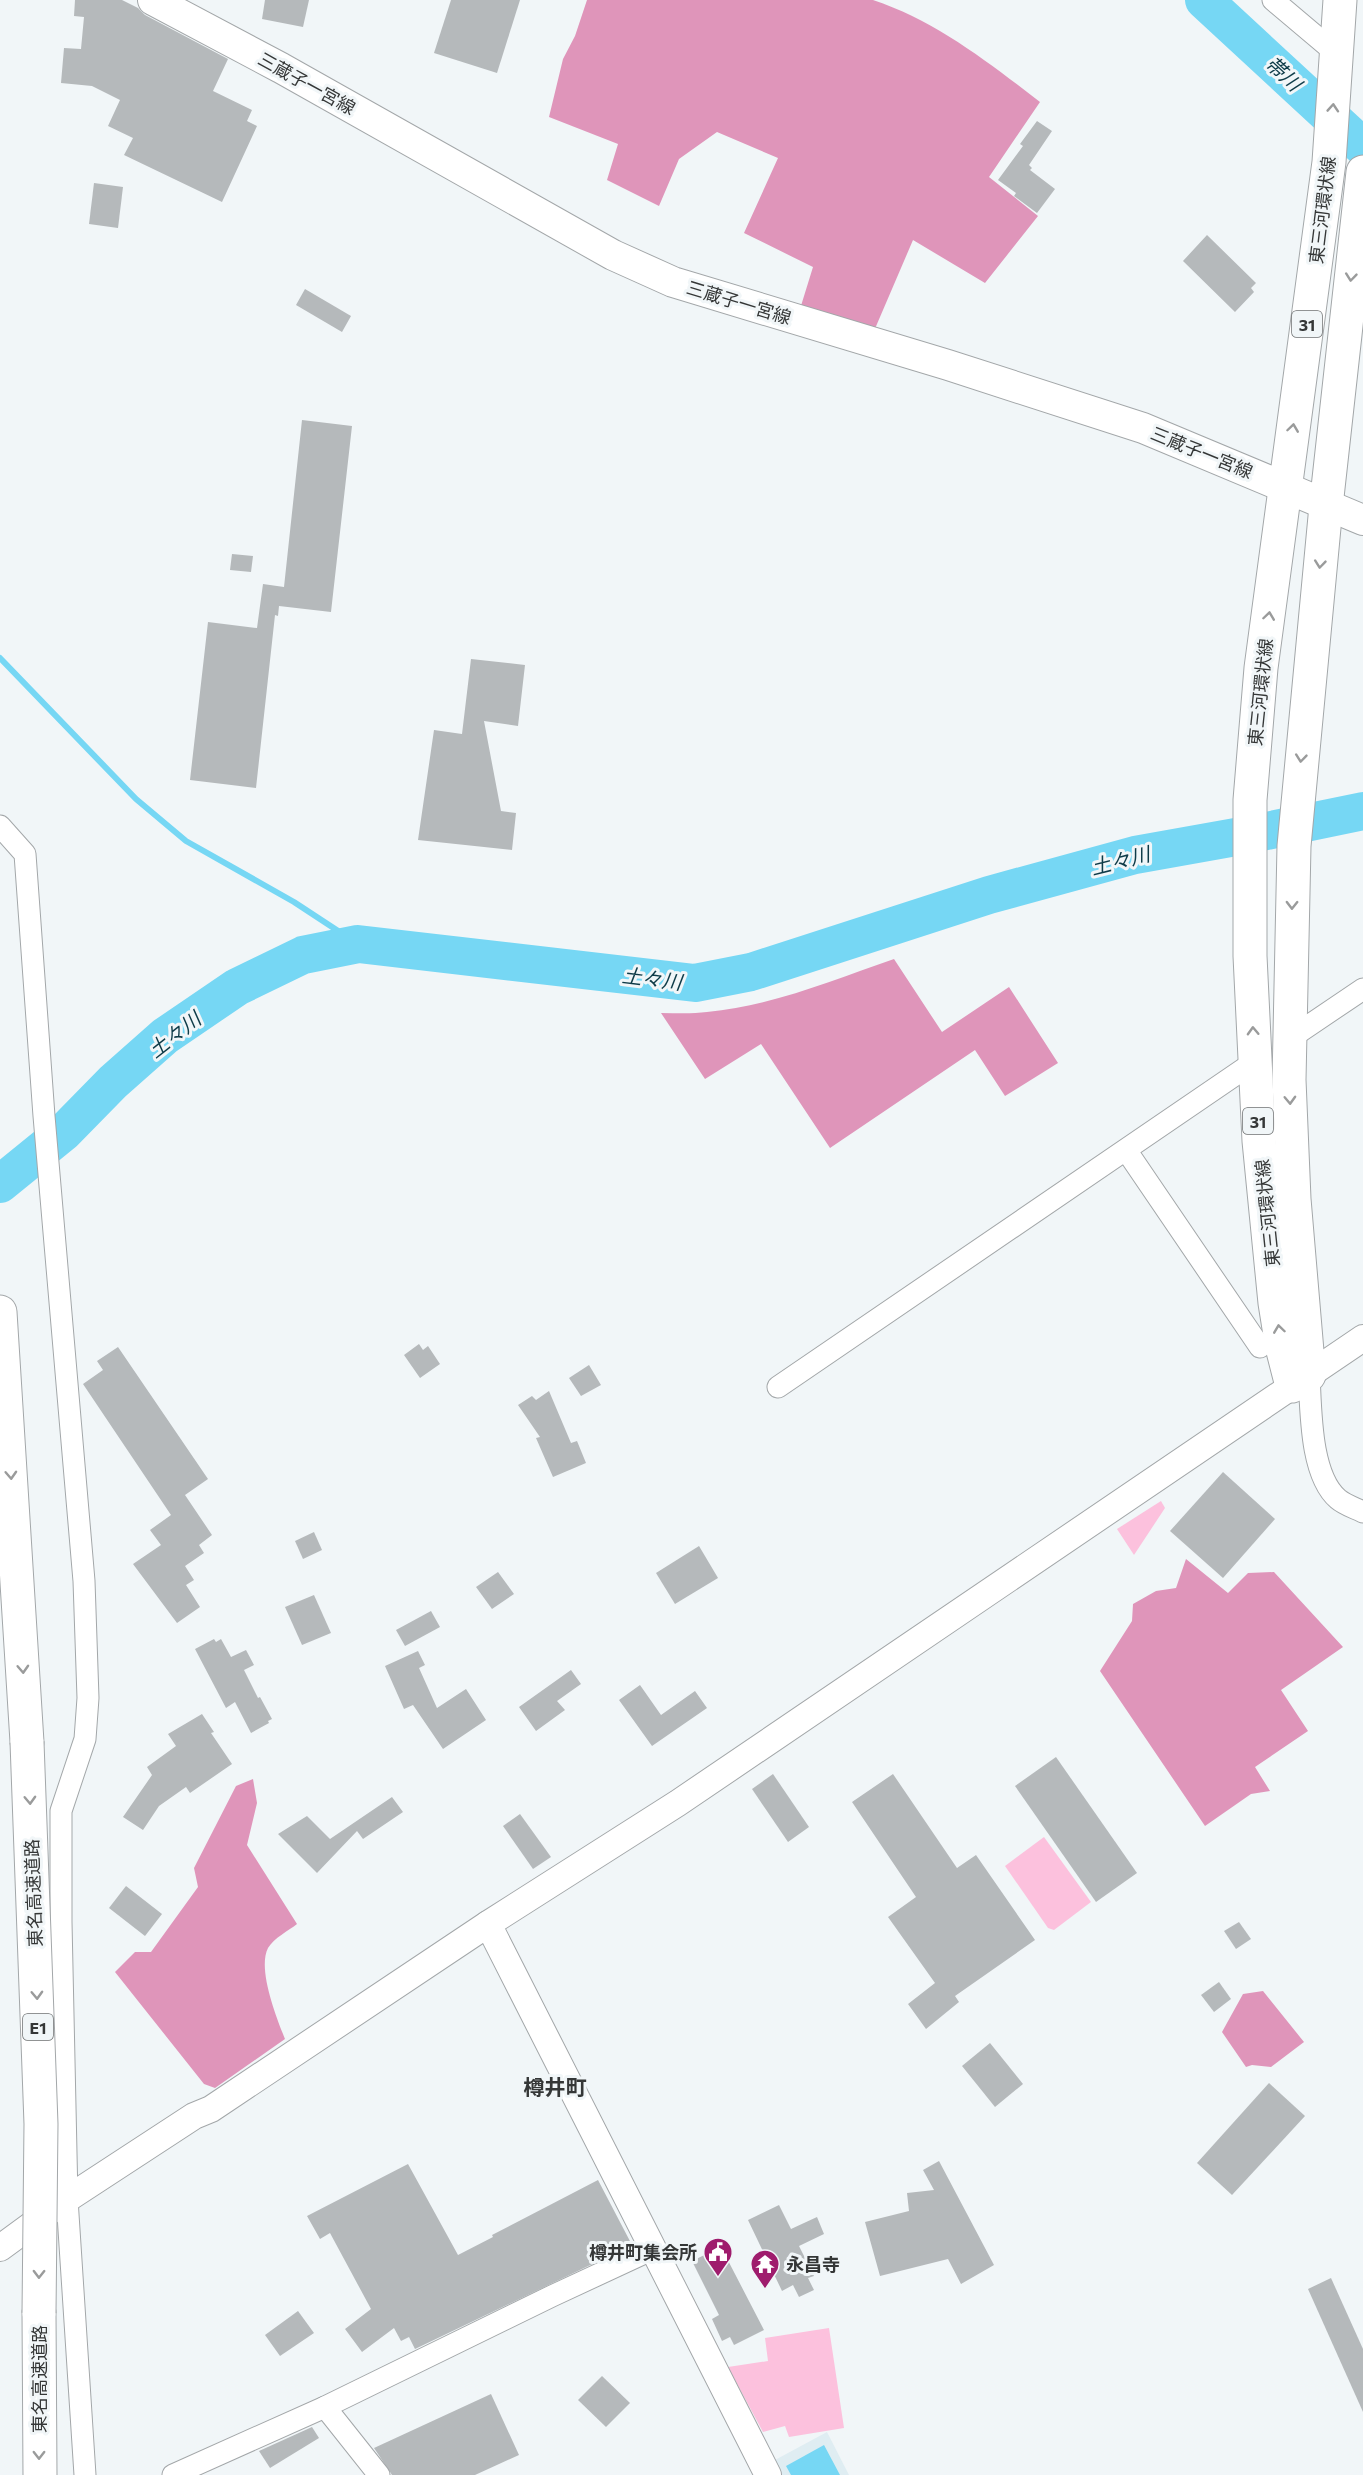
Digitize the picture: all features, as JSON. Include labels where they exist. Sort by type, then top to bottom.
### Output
[{"type":"main road","name":"三蔵子一宮線","points":[[153,0],[281,68],[613,255],[673,282],[958,368],[1143,428],[1285,486],[1326,506],[1363,519]]},
{"type":"main road","name":"東三河環状線","points":[[1300,1381],[1282,1347],[1275,1303],[1254,1062],[1250,956],[1250,800],[1262,668],[1329,162],[1340,0]]},
{"type":"main road","name":"東三河環状線","points":[[1300,1381],[1289,1039],[1296,798],[1361,185]]},
{"type":"main road","name":"東名高速道路","points":[[0,1312],[27,1742],[41,2124],[40,2475]]},
{"type":"street","points":[[1273,0],[1336,54]]},
{"type":"street","points":[[0,826],[25,854],[45,1128],[84,1581],[88,1698],[85,1739],[62,1811],[61,1922],[67,2199],[86,2475]]},
{"type":"street","points":[[1289,1039],[1363,989]]},
{"type":"street","points":[[778,1387],[1254,1062]]},
{"type":"street","points":[[1125,1150],[1260,1347]]},
{"type":"street","points":[[0,2248],[67,2199],[194,2116],[211,2109],[488,1924],[678,1803],[1363,1338]]},
{"type":"street","points":[[1300,1381],[1318,1459],[1330,1491],[1339,1500],[1363,1512]]},
{"type":"street","points":[[488,1924],[768,2475]]},
{"type":"street","points":[[173,2475],[325,2407],[653,2249]]},
{"type":"street","points":[[325,2407],[379,2475]]},
{"type":"shaded area","points":[[587,0],[873,0],[918,19],[961,44],[1040,102],[989,177],[1038,216],[985,283],[913,240],[874,331],[800,309],[813,267],[744,233],[778,158],[717,132],[679,159],[659,206],[607,180],[618,144],[549,117],[563,59],[575,36]]},
{"type":"shaded area","points":[[894,959],[942,1032],[1009,987],[1058,1063],[1005,1096],[975,1050],[830,1148],[761,1044],[705,1079],[661,1013],[701,1013],[755,1004],[802,991]]},
{"type":"shaded area","points":[[1161,1501],[1165,1508],[1134,1555],[1117,1529]]},
{"type":"shaded area","points":[[1186,1559],[1228,1593],[1248,1573],[1274,1572],[1343,1647],[1281,1690],[1308,1731],[1255,1767],[1270,1791],[1251,1794],[1205,1826],[1100,1671],[1132,1621],[1133,1604],[1156,1591],[1176,1588]]},
{"type":"shaded area","points":[[253,1779],[257,1803],[247,1845],[297,1924],[274,1941],[265,1957],[269,1994],[285,2039],[215,2088],[204,2084],[115,1972],[135,1952],[151,1952],[198,1887],[194,1868],[236,1786]]},
{"type":"shaded area","points":[[1044,1837],[1091,1902],[1054,1930],[1048,1928],[1005,1866]]},
{"type":"shaded area","points":[[1263,1991],[1304,2042],[1271,2067],[1252,2065],[1246,2067],[1222,2032],[1243,1994]]},
{"type":"shaded area","points":[[829,2328],[844,2428],[789,2437],[785,2426],[763,2432],[728,2367],[768,2361],[765,2338]]},
{"type":"shaded area","points":[[827,2432],[849,2475],[782,2475],[775,2460]]},
{"type":"water","points":[[824,2445],[840,2475],[791,2475],[786,2466]]},
{"type":"building","points":[[75,0],[122,0],[138,8],[145,15],[228,59],[213,91],[252,110],[247,121],[257,126],[222,202],[124,155],[133,138],[108,126],[120,100],[92,86],[61,83],[64,48],[81,49],[84,17],[74,16]]},
{"type":"building","points":[[265,0],[309,0],[303,27],[262,19]]},
{"type":"building","points":[[451,0],[520,0],[497,73],[434,53]]},
{"type":"building","points":[[1037,121],[1052,131],[1029,165],[1032,168],[1030,170],[1055,189],[1037,213],[1014,196],[1016,193],[998,180],[1023,146],[1020,144]]},
{"type":"building","points":[[94,183],[123,187],[118,228],[89,224]]},
{"type":"building","points":[[1207,235],[1256,283],[1251,288],[1254,292],[1235,312],[1183,261]]},
{"type":"building","points":[[305,289],[351,316],[342,332],[296,305]]},
{"type":"building","points":[[302,420],[352,426],[331,612],[279,606],[278,616],[275,615],[256,788],[190,780],[208,622],[257,628],[263,584],[284,587]]},
{"type":"building","points":[[232,554],[253,556],[251,572],[230,570]]},
{"type":"building","points":[[471,659],[525,665],[518,726],[484,721],[501,811],[516,813],[512,850],[418,840],[434,730],[462,734]]},
{"type":"building","points":[[419,1344],[423,1350],[428,1346],[440,1364],[420,1378],[404,1355]]},
{"type":"building","points":[[118,1347],[208,1479],[185,1495],[212,1535],[199,1545],[204,1553],[185,1566],[194,1580],[186,1585],[200,1607],[177,1623],[133,1564],[161,1545],[150,1530],[171,1515],[83,1384],[103,1370],[97,1361]]},
{"type":"building","points":[[589,1365],[601,1385],[581,1396],[569,1378]]},
{"type":"building","points":[[549,1391],[571,1443],[577,1441],[586,1463],[553,1477],[536,1438],[540,1437],[518,1405],[532,1396],[536,1400]]},
{"type":"building","points":[[1223,1472],[1275,1519],[1223,1578],[1170,1531]]},
{"type":"building","points":[[314,1532],[322,1550],[303,1559],[295,1541]]},
{"type":"building","points":[[699,1546],[718,1578],[675,1604],[656,1573]]},
{"type":"building","points":[[498,1572],[514,1594],[492,1609],[476,1587]]},
{"type":"building","points":[[314,1595],[331,1633],[302,1645],[285,1607]]},
{"type":"building","points":[[431,1611],[440,1627],[405,1646],[396,1630]]},
{"type":"building","points":[[214,1639],[216,1642],[221,1639],[231,1657],[246,1650],[254,1665],[244,1670],[272,1719],[251,1733],[235,1702],[226,1708],[195,1649]]},
{"type":"building","points":[[418,1651],[425,1665],[419,1668],[437,1708],[466,1689],[486,1720],[443,1749],[413,1705],[404,1709],[385,1666]]},
{"type":"building","points":[[571,1670],[581,1684],[557,1701],[565,1710],[536,1731],[519,1707]]},
{"type":"building","points":[[640,1685],[661,1715],[695,1691],[707,1708],[652,1746],[619,1700]]},
{"type":"building","points":[[202,1714],[214,1732],[211,1733],[232,1764],[190,1793],[186,1787],[159,1806],[143,1830],[123,1817],[152,1775],[147,1767],[176,1746],[168,1734]]},
{"type":"building","points":[[1056,1757],[1137,1873],[1096,1902],[1015,1786]]},
{"type":"building","points":[[773,1774],[809,1827],[788,1842],[752,1789]]},
{"type":"building","points":[[893,1774],[957,1868],[976,1855],[1035,1940],[955,1996],[959,2002],[926,2029],[908,2004],[935,1983],[888,1917],[916,1897],[852,1802]]},
{"type":"building","points":[[392,1797],[403,1812],[363,1839],[357,1831],[317,1873],[278,1834],[307,1816],[330,1839]]},
{"type":"building","points":[[520,1814],[551,1857],[533,1869],[503,1826]]},
{"type":"building","points":[[126,1886],[162,1914],[145,1936],[109,1908]]},
{"type":"building","points":[[1239,1922],[1251,1939],[1236,1949],[1224,1931]]},
{"type":"building","points":[[1219,1982],[1231,1999],[1214,2012],[1201,1995]]},
{"type":"building","points":[[990,2043],[1023,2084],[995,2107],[962,2066]]},
{"type":"building","points":[[1269,2083],[1305,2116],[1232,2195],[1197,2163]]},
{"type":"building","points":[[939,2161],[994,2265],[961,2284],[948,2259],[880,2276],[865,2222],[909,2211],[907,2193],[934,2190],[923,2170]]},
{"type":"building","points":[[408,2164],[458,2255],[598,2180],[632,2245],[415,2349],[409,2337],[401,2341],[394,2328],[362,2352],[345,2329],[371,2309],[330,2233],[320,2239],[307,2216]]},
{"type":"building","points":[[779,2205],[791,2229],[817,2217],[824,2234],[799,2246],[814,2276],[808,2278],[814,2290],[799,2297],[793,2285],[782,2291],[748,2220]]},
{"type":"building","points":[[721,2247],[764,2330],[734,2345],[730,2337],[722,2341],[712,2319],[719,2315],[692,2261]]},
{"type":"building","points":[[1331,2278],[1363,2349],[1363,2412],[1308,2289]]},
{"type":"building","points":[[298,2311],[314,2333],[280,2356],[265,2335]]},
{"type":"building","points":[[602,2376],[630,2403],[606,2427],[578,2400]]},
{"type":"building","points":[[491,2394],[519,2455],[475,2475],[392,2475],[374,2448]]},
{"type":"building","points":[[312,2427],[319,2438],[270,2468],[259,2451]]},
{"type":"waterway","name":"帯川","points":[[1204,0],[1363,147]]},
{"type":"waterway","points":[[0,658],[136,799],[186,841],[294,902],[358,944]]},
{"type":"waterway","name":"土々川","points":[[0,1184],[64,1132],[113,1082],[165,1036],[237,987],[303,955],[358,944],[695,983],[751,972],[989,895],[1135,855],[1363,811]]},
{"type":"place","name":"樽井町集会所","points":[[718,2278]]},
{"type":"place","name":"永昌寺","points":[[765,2290]]},
{"type":"district","name":"樽井町","points":[[555,2086]]}]
